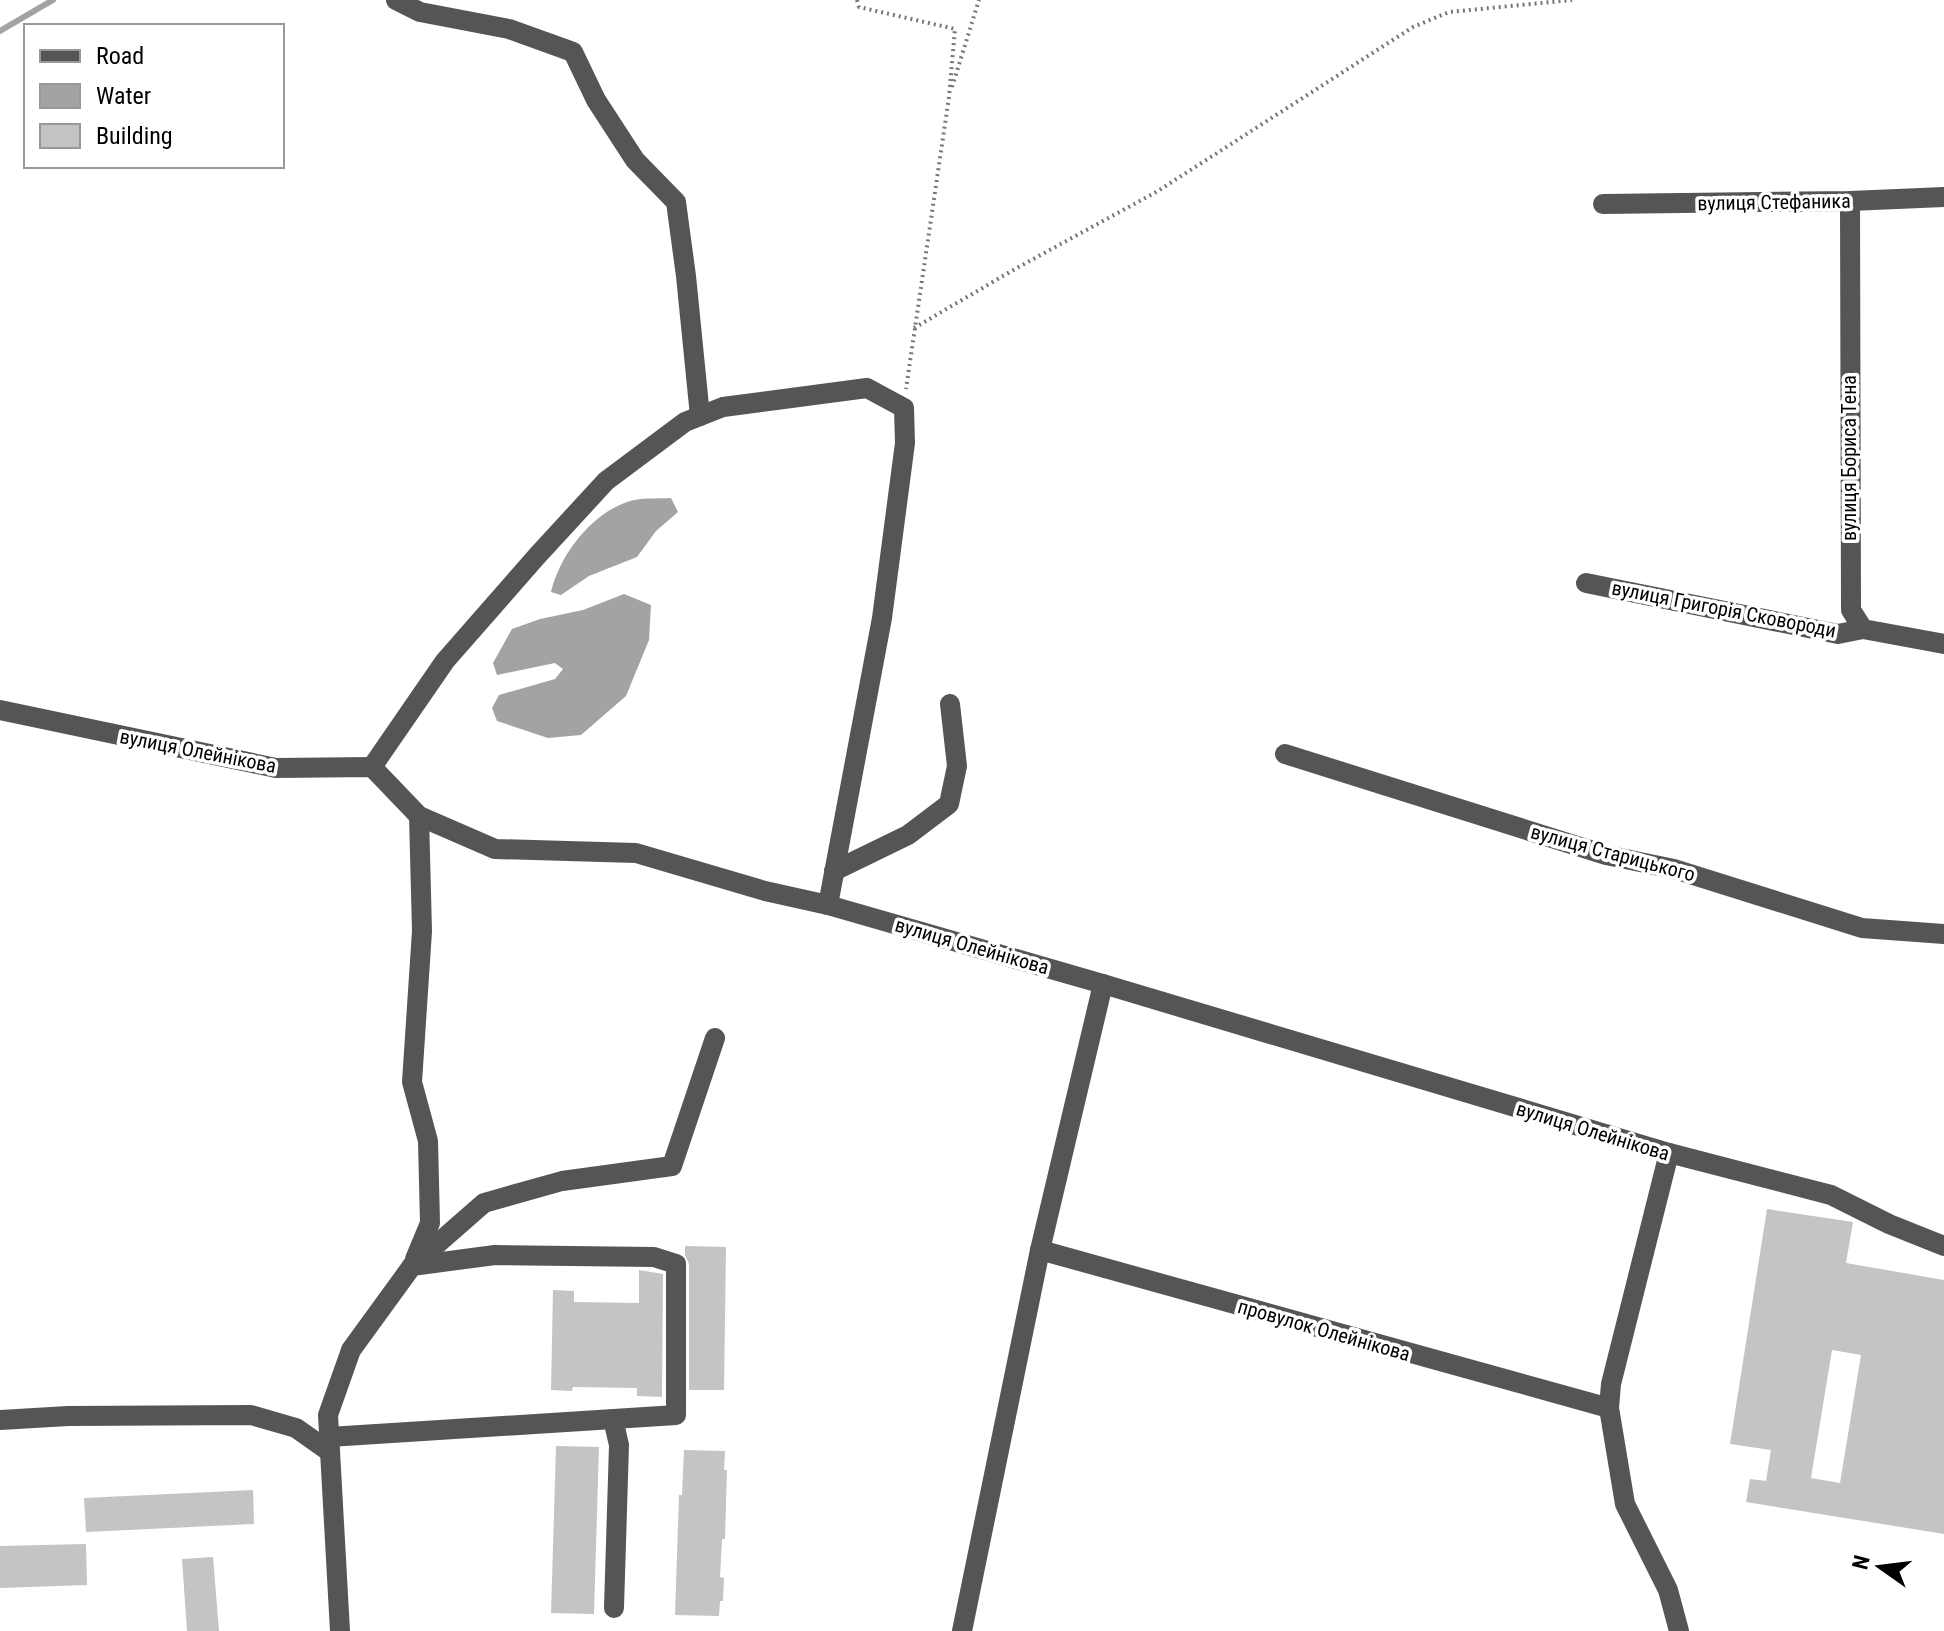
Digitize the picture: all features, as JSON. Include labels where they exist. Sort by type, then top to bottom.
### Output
[{"type":"street","points":[[396,0],[420,12],[509,29],[573,52],[596,100],[635,160],[676,202],[700,416]]},
{"type":"street","name":"вулиця Стефаника","points":[[1603,204],[1944,197]]},
{"type":"street","name":"вулиця Бориса Тена","points":[[1850,201],[1851,610],[1863,629]]},
{"type":"street","points":[[372,767],[445,661],[606,481],[685,422],[723,407],[867,388],[904,408],[905,443],[882,618],[828,905]]},
{"type":"street","name":"вулиця Григорія Сковороди","points":[[1586,583],[1838,634],[1863,629]]},
{"type":"street","points":[[1863,629],[1944,644]]},
{"type":"street","points":[[834,871],[908,835],[949,804],[957,766],[950,704]]},
{"type":"street","name":"вулиця Олейнікова","points":[[0,710],[276,768],[372,767],[419,816],[495,849],[636,853],[765,891],[828,905],[1669,1153],[1831,1195],[1889,1224],[1944,1246]]},
{"type":"street","name":"вулиця Старицького","points":[[1285,754],[1606,855],[1674,869],[1862,928],[1944,934]]},
{"type":"street","points":[[412,1266],[430,1223],[428,1141],[412,1082],[422,931],[419,816]]},
{"type":"street","points":[[962,1631],[1040,1250],[1103,984]]},
{"type":"street","points":[[340,1631],[328,1415],[351,1350],[412,1266],[484,1203],[562,1181],[672,1166],[715,1038]]},
{"type":"street","points":[[1669,1153],[1611,1384],[1609,1408],[1625,1504],[1668,1590],[1679,1631]]},
{"type":"street","name":"провулок Олейнікова","points":[[1040,1250],[1609,1408]]},
{"type":"street","points":[[0,1420],[68,1416],[251,1415],[296,1428],[330,1444],[676,1415],[676,1264],[654,1257],[495,1255],[412,1266]]},
{"type":"street","points":[[613,1419],[619,1445],[614,1608]]},
{"type":"path","points":[[857,0],[859,7],[955,29],[949,97],[904,408]]},
{"type":"path","points":[[949,97],[979,0]]},
{"type":"path","points":[[914,328],[1158,191],[1413,27],[1449,12],[1572,0]]},
{"type":"water","points":[[671,498],[678,512],[656,531],[637,557],[589,576],[561,595],[551,592],[569,551],[601,516],[632,500]]},
{"type":"water","points":[[624,594],[651,605],[649,640],[626,696],[581,735],[548,738],[497,721],[492,708],[499,695],[555,679],[563,669],[555,663],[497,675],[493,663],[512,629],[540,619],[583,610]]},
{"type":"building","points":[[1767,1209],[1853,1222],[1846,1263],[1944,1280],[1944,1534],[1746,1502],[1750,1479],[1766,1481],[1771,1450],[1730,1444]],"holes":[[[1832,1350],[1861,1355],[1840,1483],[1811,1478]]]},
{"type":"building","points":[[685,1246],[726,1247],[724,1390],[689,1390],[689,1264]]},
{"type":"building","points":[[639,1270],[663,1274],[662,1397],[637,1396],[637,1388],[573,1387],[572,1391],[551,1390],[553,1290],[574,1291],[574,1302],[639,1303]]},
{"type":"building","points":[[556,1446],[599,1447],[594,1614],[551,1613]]},
{"type":"building","points":[[684,1450],[725,1451],[725,1539],[722,1539],[720,1577],[724,1578],[719,1616],[675,1615],[679,1495],[682,1495]]},
{"type":"building","points":[[253,1490],[254,1524],[86,1532],[84,1498]]},
{"type":"building","points":[[86,1544],[87,1585],[0,1588],[0,1546]]},
{"type":"building","points":[[213,1557],[219,1631],[187,1631],[182,1559]]},
{"type":"waterway","points":[[0,31],[53,0]]}]
